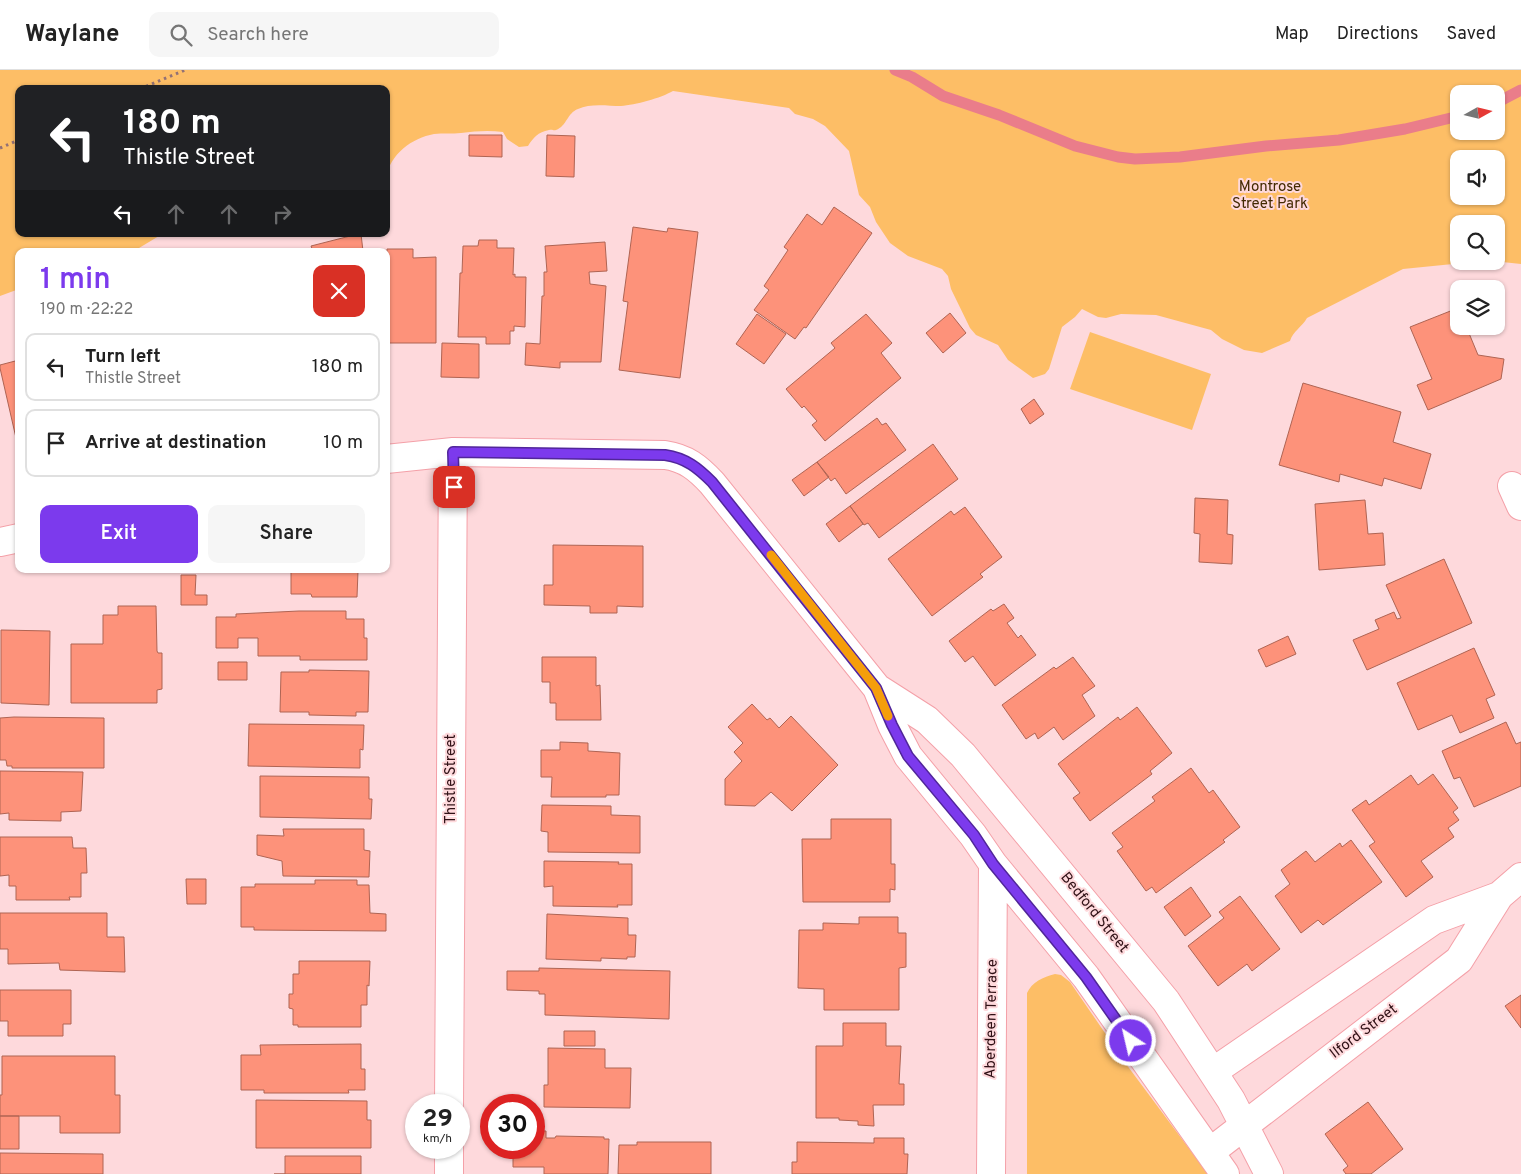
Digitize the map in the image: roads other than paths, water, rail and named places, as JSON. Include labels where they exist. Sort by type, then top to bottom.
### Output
[{"type":"street","name":"Bedford Street","points":[[390,459],[453,452],[665,455],[682,458],[691,463],[712,482],[876,688],[908,756],[974,835],[993,864],[1086,977],[1225,1174]]},
{"type":"street","name":"Thistle Street","points":[[449,1094],[453,452]]},
{"type":"street","points":[[0,542],[15,539]]},
{"type":"street","name":"Bedford Street","points":[[876,688],[927,720],[963,755],[1078,891],[1166,1001],[1214,1071],[1269,1174]]},
{"type":"street","name":"Aberdeen Terrace","points":[[991,1174],[993,864]]},
{"type":"street","name":"Ilford Street","points":[[1210,1152],[1459,960],[1500,896],[1521,877]]},
{"type":"street","name":"Ilford Street","points":[[1214,1071],[1434,920],[1500,896]]},
{"type":"street","points":[[449,1159],[449,1174]]},
{"type":"waterway","points":[[895,70],[912,77],[943,96],[999,115],[1075,146],[1118,157],[1135,159],[1180,157],[1266,146],[1339,140],[1405,129],[1450,118]]},
{"type":"waterway","points":[[1505,98],[1521,90]]},
{"type":"park label","name":"Montrose Street Park","points":[[1270,196]]}]
